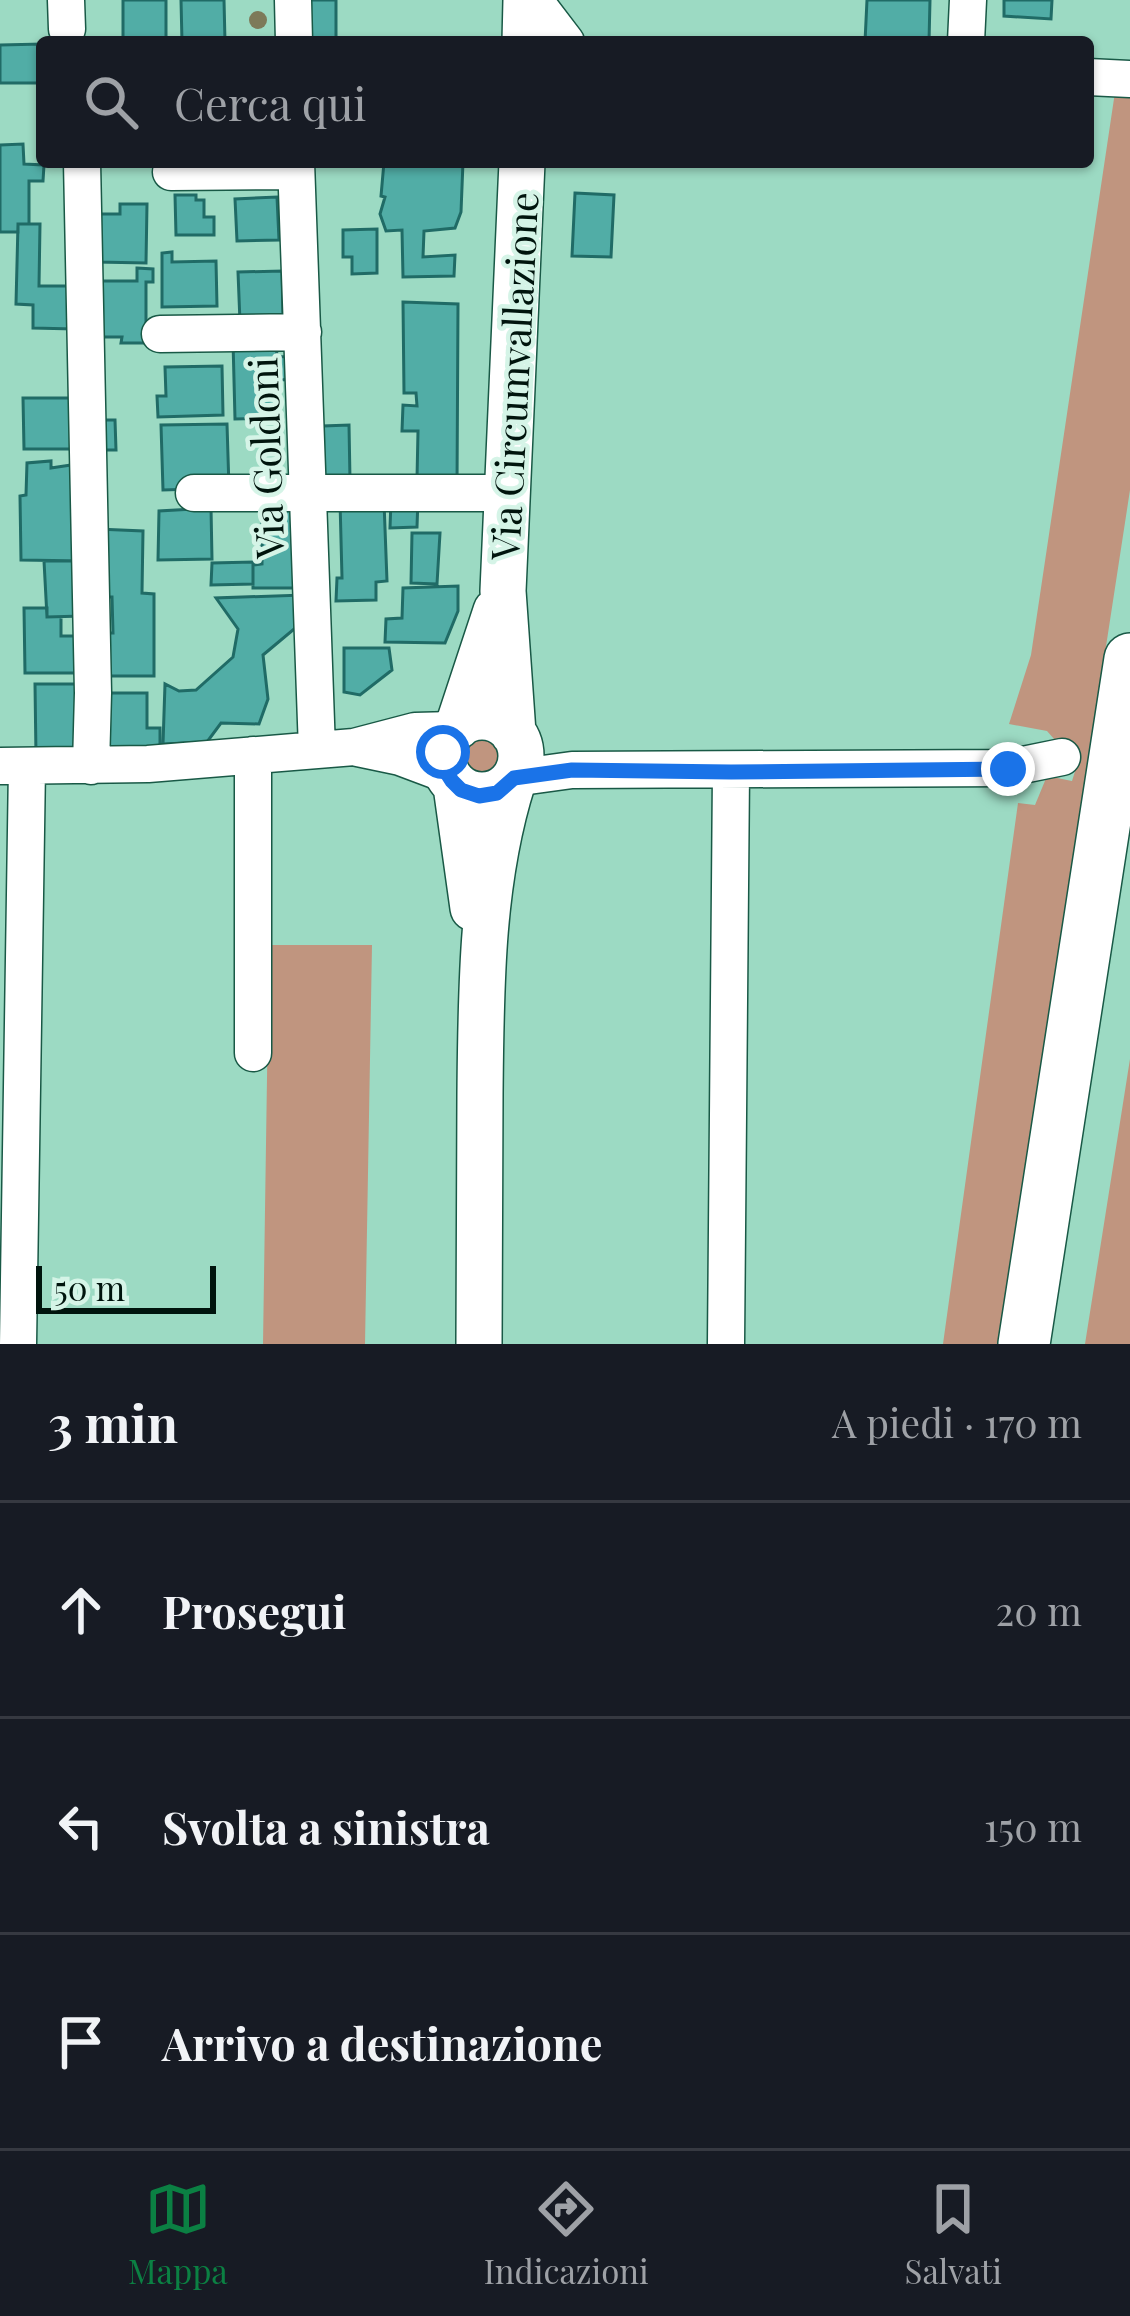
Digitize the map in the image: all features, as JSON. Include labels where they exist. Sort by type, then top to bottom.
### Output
[{"type":"highway","points":[[1024,1344],[1130,659]]},
{"type":"highway","points":[[1054,1344],[1130,856]]},
{"type":"main road","points":[[526,36],[530,0]]},
{"type":"main road","name":"Via Circumvallazione","points":[[478,1344],[481,983],[496,851],[515,759],[503,591],[525,176]]},
{"type":"main road","name":"Via Circumvallazione","points":[[455,728],[503,591]]},
{"type":"main road","points":[[487,717],[505,724],[515,759],[497,793],[485,795],[452,781],[443,752],[455,728],[469,719],[487,717]]},
{"type":"main road","name":"Via Circumvallazione","points":[[452,781],[481,983]]},
{"type":"street","points":[[293,0],[294,36]]},
{"type":"street","points":[[530,0],[561,36]]},
{"type":"street","points":[[966,36],[968,0]]},
{"type":"street","points":[[1094,77],[1130,79]]},
{"type":"street","points":[[82,168],[91,766]]},
{"type":"street","points":[[171,172],[271,168]]},
{"type":"street","name":"Via Goldoni","points":[[296,168],[310,494],[335,749]]},
{"type":"street","points":[[160,334],[302,332]]},
{"type":"street","points":[[194,493],[505,493]]},
{"type":"street","points":[[18,1344],[13,766],[91,766],[335,749],[415,731],[455,728]]},
{"type":"street","points":[[335,749],[400,757],[452,781]]},
{"type":"street","points":[[254,755],[254,1053]]},
{"type":"street","points":[[515,759],[572,770],[731,772],[1008,769],[1062,757]]},
{"type":"street","points":[[726,1344],[731,772]]},
{"type":"shaded area","points":[[1115,92],[1130,96],[1130,490],[999,1344],[943,1344],[1018,803],[1035,805],[1047,776],[1072,781],[1077,765],[1047,731],[1009,724],[1031,655]]},
{"type":"shaded area","points":[[481,739],[494,744],[499,757],[494,770],[481,775],[468,770],[463,757],[468,744]]},
{"type":"shaded area","points":[[269,945],[372,945],[365,1344],[263,1344]]},
{"type":"shaded area","points":[[1130,1059],[1130,1344],[1085,1344]]},
{"type":"building","points":[[123,0],[166,0],[166,36],[123,36]]},
{"type":"building","points":[[181,0],[224,0],[225,36],[182,36]]},
{"type":"building","points":[[305,0],[336,0],[336,36],[306,36]]},
{"type":"building","points":[[867,0],[930,0],[929,36],[865,36]]},
{"type":"building","points":[[1004,0],[1052,0],[1051,19],[1004,16]]},
{"type":"building","points":[[36,44],[36,83],[0,83],[0,45]]},
{"type":"building","points":[[23,144],[24,164],[44,168],[43,181],[29,181],[29,224],[18,224],[18,232],[0,232],[0,145]]},
{"type":"building","points":[[383,168],[463,168],[461,212],[455,228],[424,231],[423,257],[455,255],[454,276],[403,277],[402,230],[386,231],[380,214],[385,197],[381,196]]},
{"type":"building","points":[[575,193],[614,195],[611,257],[572,256]]},
{"type":"building","points":[[175,195],[204,200],[204,217],[214,217],[214,235],[176,235]]},
{"type":"building","points":[[277,197],[279,240],[237,241],[235,199]]},
{"type":"building","points":[[120,204],[147,204],[146,263],[97,262],[97,214],[120,214]]},
{"type":"building","points":[[18,224],[40,224],[39,286],[75,286],[74,329],[33,328],[33,305],[16,304]]},
{"type":"building","points":[[377,229],[377,273],[352,274],[352,257],[343,257],[343,230]]},
{"type":"building","points":[[172,252],[172,262],[216,261],[217,306],[162,307],[162,253]]},
{"type":"building","points":[[137,268],[153,269],[153,282],[146,282],[146,343],[101,337],[102,281],[137,281]]},
{"type":"building","points":[[282,271],[283,321],[240,322],[238,272]]},
{"type":"building","points":[[403,302],[458,304],[457,488],[417,479],[418,431],[402,431],[403,405],[417,406],[416,393],[404,393]]},
{"type":"building","points":[[276,340],[277,357],[298,356],[298,379],[279,380],[279,418],[235,419],[233,341]]},
{"type":"building","points":[[222,366],[223,415],[158,417],[157,396],[166,396],[165,367]]},
{"type":"building","points":[[23,398],[76,398],[76,449],[24,449]]},
{"type":"building","points":[[100,420],[115,420],[116,450],[100,450]]},
{"type":"building","points":[[227,424],[229,488],[163,490],[161,425]]},
{"type":"building","points":[[349,425],[350,480],[324,480],[323,426]]},
{"type":"building","points":[[51,461],[51,468],[71,465],[84,561],[21,560],[20,496],[26,495],[27,463]]},
{"type":"building","points":[[418,499],[417,527],[390,528],[391,500]]},
{"type":"building","points":[[340,501],[384,502],[387,581],[376,582],[376,600],[336,601],[337,578],[342,578]]},
{"type":"building","points":[[211,508],[212,559],[158,560],[159,511]]},
{"type":"building","points":[[262,509],[301,509],[301,588],[253,588],[253,565],[262,564]]},
{"type":"building","points":[[97,529],[143,531],[142,593],[154,594],[154,676],[106,676],[105,633],[113,633],[112,597],[98,597]]},
{"type":"building","points":[[412,533],[440,533],[437,584],[411,583]]},
{"type":"building","points":[[44,561],[80,561],[82,616],[47,617]]},
{"type":"building","points":[[253,562],[253,584],[211,585],[212,563]]},
{"type":"building","points":[[458,586],[458,611],[445,643],[385,642],[386,619],[402,618],[403,588]]},
{"type":"building","points":[[303,595],[299,625],[263,655],[268,699],[259,724],[221,723],[207,742],[163,744],[165,684],[179,691],[196,690],[233,657],[238,629],[216,598]]},
{"type":"building","points":[[24,608],[47,608],[47,617],[61,617],[61,636],[82,636],[82,673],[25,673]]},
{"type":"building","points":[[344,648],[389,648],[392,670],[360,695],[344,692]]},
{"type":"building","points":[[35,684],[82,684],[83,756],[36,756]]},
{"type":"building","points":[[103,693],[147,693],[147,728],[160,728],[160,752],[105,754]]},
{"type":"route","points":[[443,752],[452,781],[479,796],[497,793],[514,778],[572,770],[1008,769]]}]
